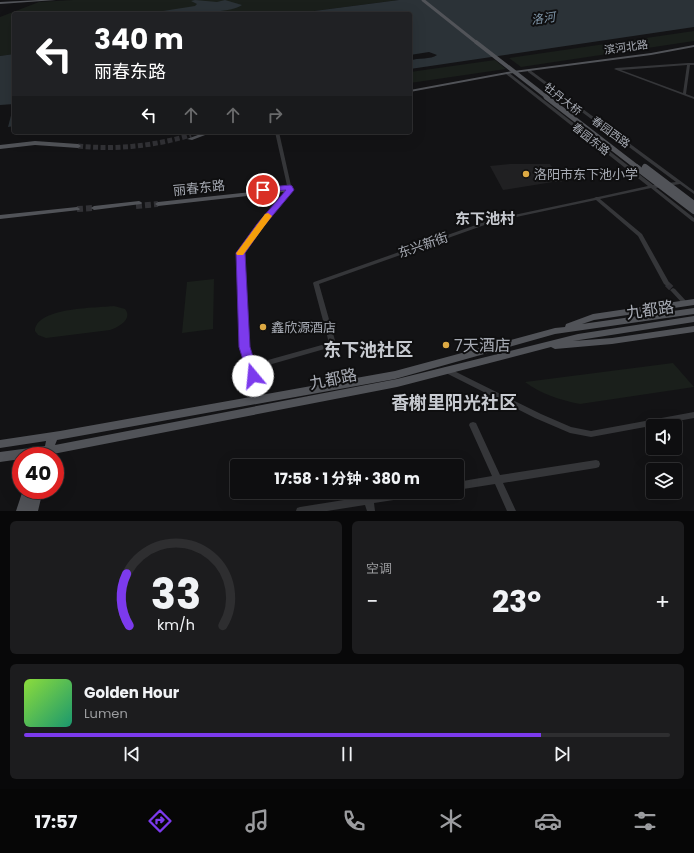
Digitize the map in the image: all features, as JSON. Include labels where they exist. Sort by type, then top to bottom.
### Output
[{"type":"main road","points":[[0,3],[39,0]]},
{"type":"main road","points":[[0,3],[55,0]]},
{"type":"main road","name":"牡丹大桥","points":[[423,0],[694,211]]},
{"type":"main road","name":"牡丹大桥","points":[[427,0],[694,204]]},
{"type":"main road","name":"滨河北路","points":[[412,91],[483,77],[530,72],[694,46]]},
{"type":"main road","points":[[197,134],[191,137],[204,134]]},
{"type":"main road","points":[[0,147],[35,143],[78,148],[31,147],[0,150]]},
{"type":"main road","name":"丽春东路","points":[[158,202],[290,189]]},
{"type":"main road","points":[[92,209],[138,204]]},
{"type":"main road","points":[[0,217],[76,211],[0,221]]},
{"type":"main road","points":[[555,331],[593,317],[694,302]]},
{"type":"main road","name":"九都路","points":[[0,444],[395,375],[555,331],[694,311]]},
{"type":"main road","name":"九都路","points":[[64,449],[397,383],[445,369],[578,337],[694,320]]},
{"type":"main road","points":[[533,348],[612,341],[694,329]]},
{"type":"main road","points":[[45,447],[48,436]]},
{"type":"main road","name":"九都路","points":[[0,457],[12,456]]},
{"type":"main road","points":[[22,511],[25,499]]},
{"type":"main road","points":[[32,511],[35,499]]},
{"type":"street","points":[[684,94],[689,64]]},
{"type":"street","points":[[694,64],[616,70],[694,98]]},
{"type":"street","name":"春园西路","points":[[530,72],[694,193]]},
{"type":"street","name":"春园东路","points":[[508,74],[694,220]]},
{"type":"street","points":[[255,400],[253,376],[244,347],[240,253],[290,189],[277,134]]},
{"type":"street","name":"东兴新街","points":[[253,376],[270,362],[333,344],[316,283],[492,221],[596,198],[680,183]]},
{"type":"street","points":[[596,198],[640,236],[667,284]]},
{"type":"street","points":[[673,290],[685,303]]},
{"type":"street","points":[[445,369],[538,416],[570,430],[592,434],[694,415]]},
{"type":"street","points":[[473,425],[512,511]]},
{"type":"street","points":[[464,485],[596,464]]},
{"type":"street","points":[[300,511],[375,499]]},
{"type":"street","points":[[369,500],[371,511]]},
{"type":"shaded area","points":[[73,0],[399,0],[306,12],[13,12],[39,2]]},
{"type":"shaded area","points":[[12,12],[12,54],[0,56],[0,17]]},
{"type":"shaded area","points":[[694,31],[694,41],[521,67],[509,58]]},
{"type":"shaded area","points":[[495,60],[506,69],[412,83],[412,72]]},
{"type":"shaded area","name":"洛阳市东下池小学","points":[[510,164],[550,164],[562,182],[553,182],[503,190],[490,166]]},
{"type":"shaded area","points":[[214,279],[213,329],[182,333],[187,282]]},
{"type":"shaded area","points":[[114,306],[125,309],[127,316],[121,325],[110,330],[46,338],[38,335],[35,331],[38,323],[45,317],[56,313],[82,308]]},
{"type":"shaded area","points":[[673,363],[694,387],[580,404],[551,396],[525,382]]},
{"type":"water","points":[[225,0],[242,5],[236,8],[214,12],[161,12],[195,6],[197,4],[191,1],[217,2]]},
{"type":"water","name":"洛河","points":[[399,0],[694,0],[694,27],[412,69],[412,60],[434,57],[437,55],[429,52],[412,55],[412,12],[306,12]]},
{"type":"water","points":[[12,54],[12,104],[0,105],[0,56]]},
{"type":"water","points":[[12,112],[12,126],[8,127]]},
{"type":"tunnel","points":[[78,146],[107,148],[135,146],[163,142],[191,135]]},
{"type":"tunnel","points":[[136,206],[158,204]]},
{"type":"tunnel","points":[[77,209],[94,208]]},
{"type":"tunnel","points":[[667,284],[673,290]]},
{"type":"slow traffic","points":[[240,253],[268,216]]},
{"type":"place","name":"洛阳市东下池小学","points":[[526,174]]},
{"type":"place","name":"鑫欣源酒店","points":[[263,327]]},
{"type":"place","name":"7天酒店","points":[[446,345]]},
{"type":"district","name":"东下池村","points":[[485,218]]},
{"type":"district","name":"东下池社区","points":[[368,349]]},
{"type":"district","name":"香榭里阳光社区","points":[[454,402]]},
{"type":"route","points":[[253,376],[244,347],[240,253],[290,190],[290,187],[263,190]]}]
